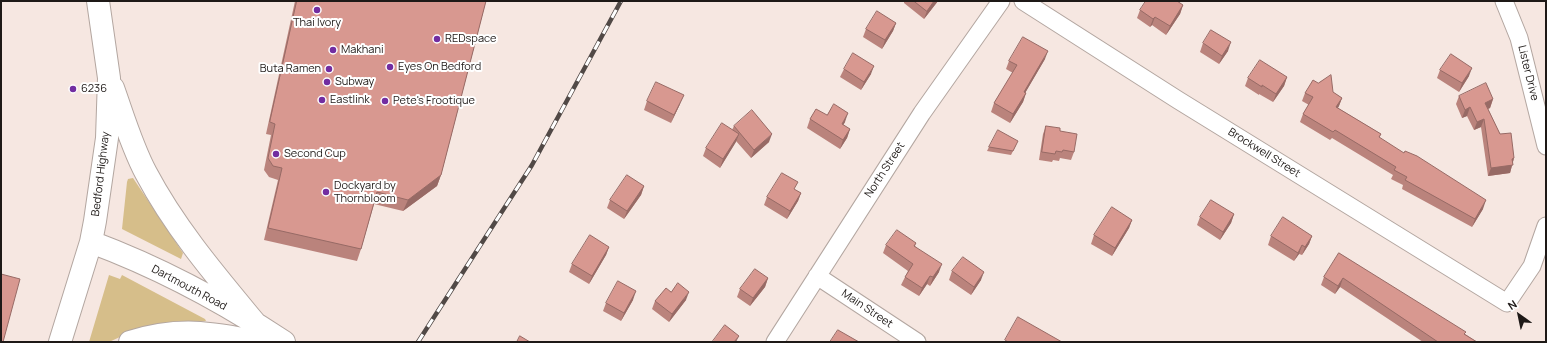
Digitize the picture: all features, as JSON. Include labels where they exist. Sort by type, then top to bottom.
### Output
[{"type":"main road","name":"Bedford Highway","points":[[60,342],[91,242],[107,138],[109,78],[98,1]]},
{"type":"main road","points":[[109,78],[140,161],[157,192],[185,234],[257,332]]},
{"type":"main road","name":"Dartmouth Road","points":[[91,242],[122,254],[170,277],[257,332],[284,342]]},
{"type":"main road","points":[[130,342],[160,334],[184,332],[257,332]]},
{"type":"street","name":"North Street","points":[[775,342],[922,113],[1001,1]]},
{"type":"street","name":"Brockwell Street","points":[[1023,1],[1171,96],[1507,303],[1532,266],[1546,226]]},
{"type":"street","name":"Lister Drive","points":[[1504,1],[1519,38],[1546,146]]},
{"type":"street","name":"Main Street","points":[[817,276],[917,342]]},
{"type":"shaded area","points":[[133,178],[183,253],[181,259],[122,229],[127,182],[128,179]]},
{"type":"shaded area","points":[[109,275],[120,279],[122,275],[205,319],[206,321],[175,324],[131,332],[109,342],[89,342]]},
{"type":"building","points":[[297,1],[486,1],[441,175],[408,200],[377,192],[361,249],[268,228],[282,168],[273,166],[268,158],[275,124],[270,122]]},
{"type":"building","points":[[914,1],[934,1],[927,11]]},
{"type":"building","points":[[1146,1],[1177,1],[1183,5],[1170,26],[1155,17],[1153,19],[1140,10]]},
{"type":"building","points":[[877,11],[896,23],[885,40],[866,29]]},
{"type":"building","points":[[1211,30],[1231,42],[1222,56],[1203,43]]},
{"type":"building","points":[[1023,37],[1048,51],[1013,114],[994,103],[1017,65],[1009,61]]},
{"type":"building","points":[[853,53],[874,66],[864,82],[844,69]]},
{"type":"building","points":[[1451,54],[1472,68],[1462,83],[1440,70]]},
{"type":"building","points":[[1260,60],[1287,77],[1276,94],[1248,78]]},
{"type":"building","points":[[1331,75],[1333,92],[1342,98],[1336,107],[1381,134],[1379,137],[1404,153],[1405,151],[1417,156],[1486,200],[1475,219],[1405,180],[1407,177],[1394,170],[1396,167],[1335,130],[1333,132],[1303,114],[1313,97],[1305,93],[1313,80],[1318,83]]},
{"type":"building","points":[[656,82],[684,95],[674,115],[647,101]]},
{"type":"building","points":[[1486,83],[1493,99],[1485,103],[1500,134],[1511,133],[1514,158],[1512,159],[1513,165],[1491,168],[1484,119],[1477,122],[1470,107],[1465,110],[1459,96]]},
{"type":"building","points":[[834,104],[848,113],[842,124],[850,129],[843,140],[810,119],[816,109],[827,115]]},
{"type":"building","points":[[752,110],[772,134],[754,150],[734,126]]},
{"type":"building","points":[[722,123],[739,134],[723,159],[706,148]]},
{"type":"building","points":[[1046,126],[1060,128],[1060,131],[1077,134],[1074,152],[1063,150],[1062,152],[1056,151],[1055,154],[1042,152]]},
{"type":"building","points":[[998,130],[1018,141],[1013,151],[989,147]]},
{"type":"building","points":[[782,173],[798,182],[794,189],[801,193],[790,211],[767,197]]},
{"type":"building","points":[[627,175],[644,186],[627,211],[610,200]]},
{"type":"building","points":[[1211,200],[1234,214],[1223,232],[1200,217]]},
{"type":"building","points":[[1112,207],[1132,220],[1115,248],[1094,235]]},
{"type":"building","points":[[1283,217],[1312,236],[1305,247],[1302,245],[1298,253],[1271,236]]},
{"type":"building","points":[[897,230],[916,243],[914,246],[942,264],[933,277],[930,276],[922,288],[905,277],[913,264],[886,245]]},
{"type":"building","points":[[590,235],[609,247],[592,276],[572,264]]},
{"type":"building","points":[[1339,253],[1466,332],[1464,334],[1477,342],[1438,342],[1343,278],[1338,286],[1324,277]]},
{"type":"building","points":[[963,257],[984,272],[974,287],[952,271]]},
{"type":"building","points":[[755,269],[768,278],[753,298],[740,289]]},
{"type":"building","points":[[1,274],[20,279],[3,342],[1,342]]},
{"type":"building","points":[[618,281],[636,291],[624,313],[606,303]]},
{"type":"building","points":[[678,283],[689,292],[672,314],[655,301],[666,288],[671,292]]},
{"type":"building","points":[[1018,317],[1062,342],[1008,342],[1005,340]]},
{"type":"building","points":[[725,325],[739,336],[734,342],[714,342],[713,341]]},
{"type":"building","points":[[838,330],[859,342],[830,342]]},
{"type":"building","points":[[520,336],[530,342],[517,342]]},
{"type":"railway","points":[[418,342],[532,165],[621,1]]},
{"type":"place","name":"Thai Ivory","points":[[317,10]]},
{"type":"place","name":"REDspace","points":[[437,39]]},
{"type":"place","name":"Makhani","points":[[333,50]]},
{"type":"place","name":"Eyes On Bedford","points":[[390,67]]},
{"type":"place","name":"Buta Ramen","points":[[329,69]]},
{"type":"place","name":"Subway","points":[[327,82]]},
{"type":"place","name":"6236","points":[[73,89]]},
{"type":"place","name":"Eastlink","points":[[322,100]]},
{"type":"place","name":"Pete's Frootique","points":[[385,101]]},
{"type":"place","name":"Second Cup","points":[[276,154]]},
{"type":"place","name":"Dockyard by Thornbloom","points":[[326,192]]}]
